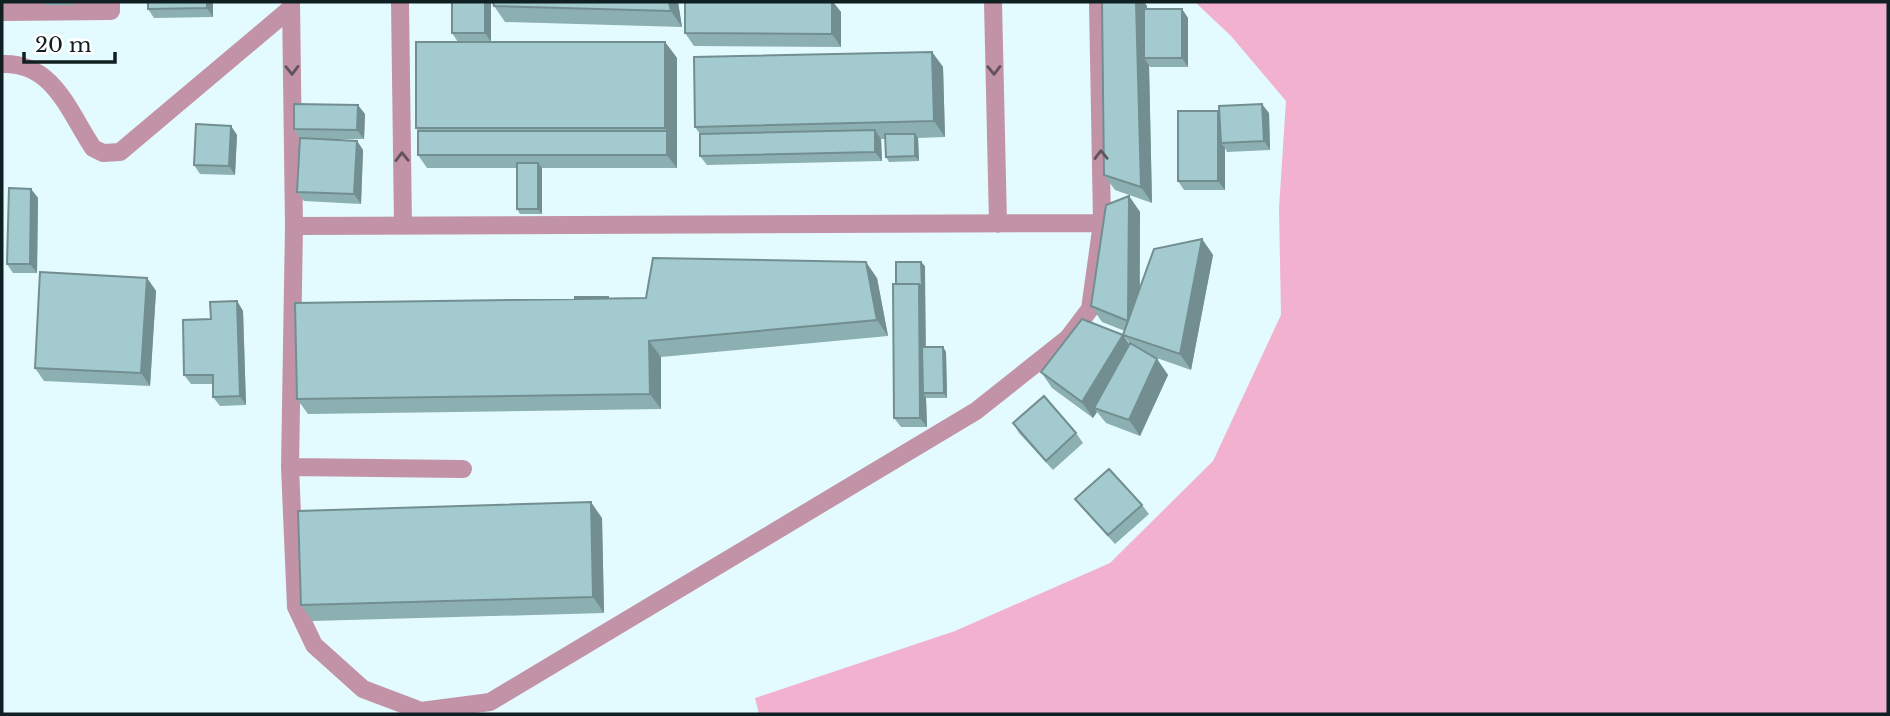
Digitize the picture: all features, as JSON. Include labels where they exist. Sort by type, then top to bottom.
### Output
[{"type":"lane","points":[[2,12],[111,11],[111,2]]},
{"type":"lane","points":[[400,2],[403,226]]},
{"type":"lane","points":[[993,2],[998,224]]},
{"type":"lane","points":[[291,5],[294,226],[290,467],[296,607],[314,645],[363,689],[421,711],[490,702],[964,418],[1068,338],[1090,309],[1101,223],[1098,2]]},
{"type":"lane","points":[[2,64],[32,67],[47,78],[93,148],[103,153],[120,152],[291,5]]},
{"type":"lane","points":[[294,226],[1101,223]]},
{"type":"lane","points":[[290,467],[463,469]]},
{"type":"shaded area","points":[[1195,2],[1888,2],[1888,714],[759,714],[755,698],[955,631],[1110,563],[1213,461],[1281,315],[1279,208],[1286,101],[1231,36]]},
{"type":"building","points":[[148,2],[207,2],[207,8],[148,9]]},
{"type":"building","points":[[452,2],[485,2],[485,33],[452,33]]},
{"type":"building","points":[[493,2],[669,2],[671,11],[494,6]]},
{"type":"building","points":[[685,2],[832,2],[832,34],[685,33]]},
{"type":"building","points":[[1102,2],[1136,2],[1141,187],[1104,175]]},
{"type":"building","points":[[1144,9],[1182,9],[1182,58],[1144,58]]},
{"type":"building","points":[[416,42],[665,42],[665,128],[416,128]]},
{"type":"building","points":[[932,52],[934,121],[695,127],[694,57]]},
{"type":"building","points":[[294,104],[358,105],[357,130],[294,129]]},
{"type":"building","points":[[1262,104],[1264,141],[1221,143],[1219,106]]},
{"type":"building","points":[[1178,111],[1218,111],[1218,181],[1178,181]]},
{"type":"building","points":[[196,124],[231,126],[229,166],[194,165]]},
{"type":"building","points":[[875,130],[875,152],[700,156],[700,134]]},
{"type":"building","points":[[418,131],[667,131],[667,155],[418,155]]},
{"type":"building","points":[[885,134],[915,134],[915,156],[886,157]]},
{"type":"building","points":[[300,138],[357,141],[354,194],[297,192]]},
{"type":"building","points":[[517,163],[538,163],[538,209],[517,209]]},
{"type":"building","points":[[9,188],[31,189],[30,264],[7,264]]},
{"type":"building","points":[[1129,196],[1128,321],[1091,306],[1106,205]]},
{"type":"building","points":[[1202,239],[1180,354],[1123,335],[1154,249]]},
{"type":"building","points":[[653,258],[866,262],[877,320],[649,341],[650,394],[297,399],[295,303],[646,298]]},
{"type":"building","points":[[896,262],[921,262],[922,288],[919,284],[896,284]]},
{"type":"building","points":[[40,272],[147,278],[141,373],[35,368]]},
{"type":"building","points":[[893,284],[919,284],[920,418],[894,418]]},
{"type":"building","points":[[608,297],[608,299],[575,299]]},
{"type":"building","points":[[237,301],[240,396],[213,397],[213,375],[184,375],[183,320],[211,319],[210,302]]},
{"type":"building","points":[[1082,319],[1123,335],[1082,402],[1041,372]]},
{"type":"building","points":[[1130,343],[1157,359],[1129,420],[1094,408]]},
{"type":"building","points":[[922,347],[943,347],[944,393],[923,393]]},
{"type":"building","points":[[1044,396],[1076,433],[1046,461],[1013,423]]},
{"type":"building","points":[[1109,469],[1142,505],[1108,535],[1075,499]]},
{"type":"building","points":[[591,502],[593,597],[301,605],[298,511]]}]
